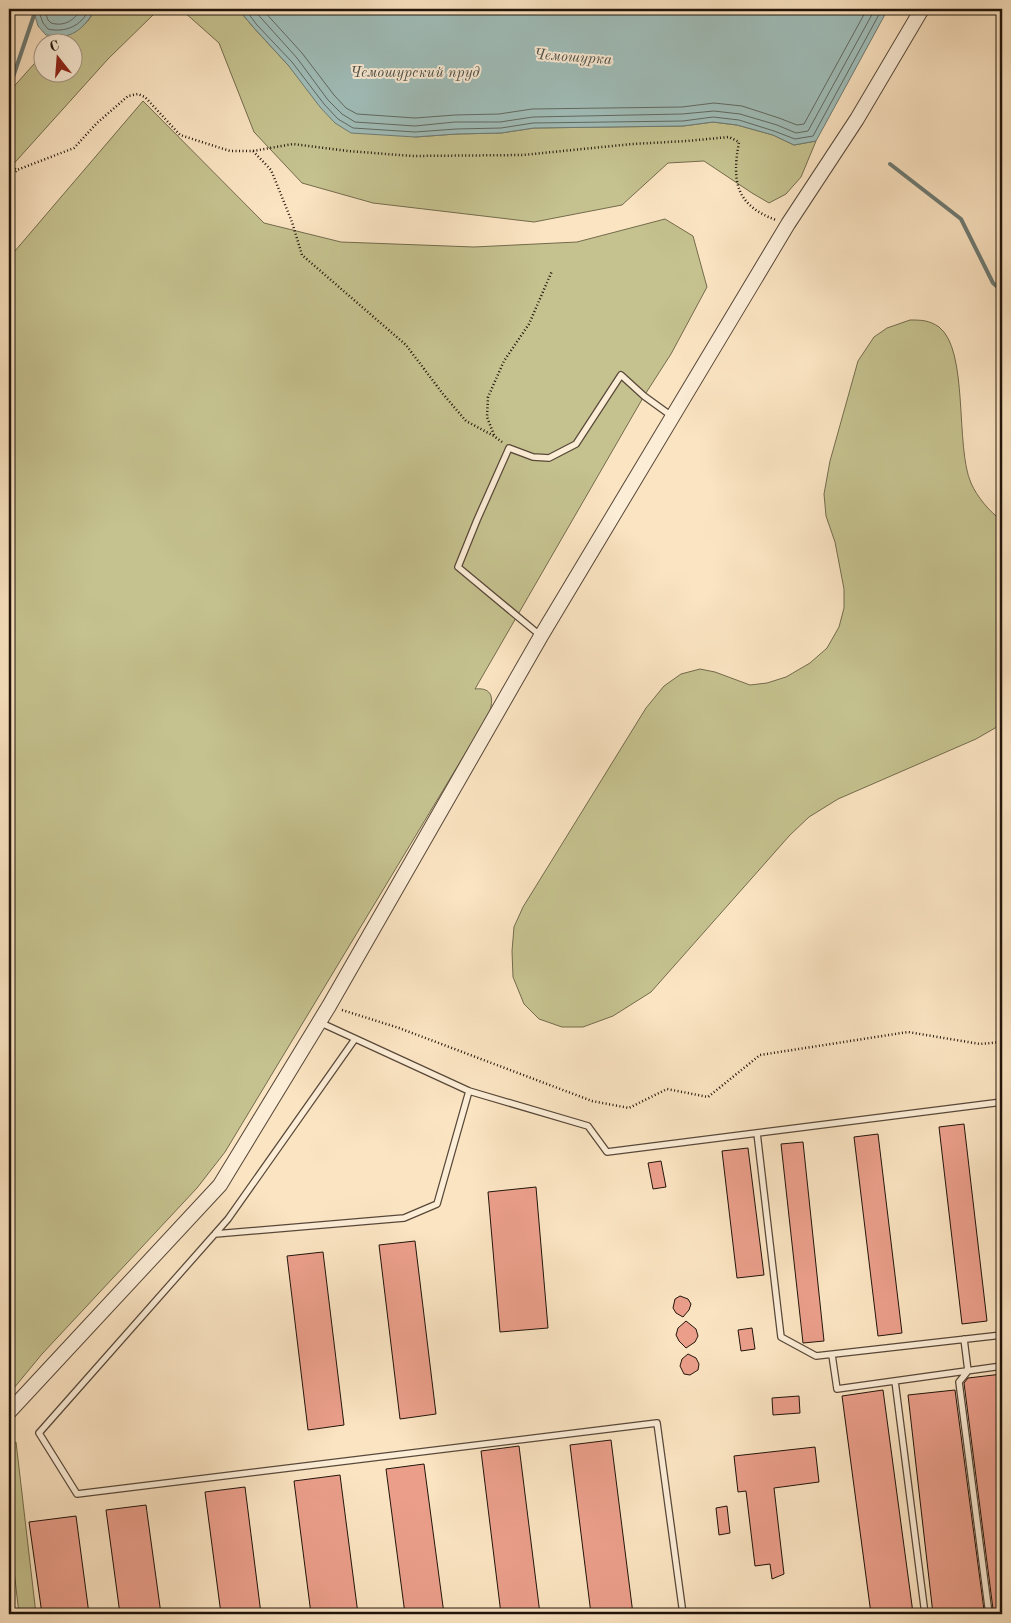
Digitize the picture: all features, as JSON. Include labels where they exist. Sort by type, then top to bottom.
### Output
[{"type":"street","points":[[9,1412],[220,1185],[329,1006],[541,636],[788,224],[857,119],[922,9]]},
{"type":"lane","points":[[541,636],[458,567],[509,448],[533,456],[549,458],[576,444],[621,374],[644,396],[673,417]]},
{"type":"lane","points":[[319,1022],[469,1091],[588,1126],[608,1152],[1002,1102]]},
{"type":"lane","points":[[355,1039],[228,1220],[39,1433],[77,1494],[656,1423],[683,1614]]},
{"type":"lane","points":[[215,1234],[404,1218],[438,1204],[469,1091]]},
{"type":"lane","points":[[757,1133],[781,1337],[816,1356],[1002,1335]]},
{"type":"lane","points":[[964,1339],[968,1371],[959,1382],[989,1614]]},
{"type":"lane","points":[[832,1355],[837,1389],[1002,1366]]},
{"type":"lane","points":[[895,1381],[925,1614]]},
{"type":"path","points":[[9,180],[17,170],[74,148],[97,123],[128,96],[138,94],[145,97],[180,135],[230,151],[252,151],[293,144],[412,156],[523,155],[729,137],[740,142],[735,165],[739,191],[752,207],[764,215],[788,224]]},
{"type":"path","points":[[252,151],[271,170],[292,222],[302,255],[406,345],[466,422],[494,436],[509,448]]},
{"type":"path","points":[[9,165],[17,170]]},
{"type":"path","points":[[494,436],[487,417],[488,396],[504,361],[529,324],[552,271]]},
{"type":"path","points":[[329,1006],[399,1028],[592,1101],[628,1108],[667,1089],[708,1097],[760,1055],[908,1032],[980,1044],[1002,1042]]},
{"type":"shaded area","points":[[95,9],[238,9],[288,65],[415,137],[501,133],[534,128],[683,126],[713,122],[737,125],[773,135],[794,145],[816,141],[801,177],[786,194],[769,203],[704,161],[668,163],[622,205],[534,222],[373,203],[302,183],[254,132],[219,43],[183,11],[155,13],[108,59],[9,169],[9,92],[32,66],[32,82],[82,82],[82,32],[73,32],[83,26]]},
{"type":"shaded area","points":[[143,101],[264,223],[341,242],[474,247],[577,242],[665,219],[693,236],[707,287],[671,354],[644,396],[475,689],[485,690],[491,695],[489,714],[225,1152],[197,1188],[42,1354],[9,1394],[9,258]]},
{"type":"shaded area","points":[[910,320],[932,323],[939,327],[948,339],[958,377],[966,467],[977,494],[984,504],[1002,521],[1002,724],[976,739],[838,799],[809,817],[790,835],[651,992],[613,1016],[583,1027],[562,1027],[539,1019],[524,1004],[513,977],[512,951],[514,927],[523,907],[646,708],[664,686],[681,674],[700,669],[715,672],[750,685],[767,683],[786,677],[810,663],[827,648],[839,627],[844,608],[844,589],[835,542],[826,516],[824,494],[830,461],[858,361],[874,337],[887,328]]},
{"type":"shaded area","points":[[16,1442],[36,1614],[19,1614],[9,1527],[9,1448]]},
{"type":"water","points":[[33,9],[95,9],[86,23],[75,32],[43,32],[38,26]]},
{"type":"water","name":"Чемошурский пруд","points":[[238,9],[888,9],[816,141],[794,145],[773,135],[737,125],[713,122],[683,126],[534,128],[501,133],[415,137],[351,133],[335,123],[320,107],[288,65]]},
{"type":"building","points":[[964,1124],[987,1321],[962,1324],[939,1127]]},
{"type":"building","points":[[878,1134],[902,1333],[878,1336],[854,1137]]},
{"type":"building","points":[[803,1142],[824,1341],[803,1343],[781,1144]]},
{"type":"building","points":[[748,1148],[764,1275],[737,1278],[722,1151]]},
{"type":"building","points":[[661,1161],[666,1187],[653,1189],[648,1163]]},
{"type":"building","points":[[536,1187],[548,1328],[500,1332],[488,1192]]},
{"type":"building","points":[[415,1241],[436,1414],[400,1419],[379,1245]]},
{"type":"building","points":[[323,1252],[344,1425],[308,1430],[287,1256]]},
{"type":"building","points":[[680,1296],[688,1299],[691,1304],[683,1317],[676,1313],[673,1308],[675,1299]]},
{"type":"building","points":[[686,1321],[696,1329],[698,1336],[695,1342],[686,1348],[676,1335],[678,1328]]},
{"type":"building","points":[[752,1328],[755,1349],[741,1351],[738,1330]]},
{"type":"building","points":[[688,1354],[696,1358],[699,1364],[698,1370],[690,1375],[684,1374],[680,1366],[682,1359]]},
{"type":"building","points":[[1002,1374],[1002,1608],[993,1609],[964,1383],[968,1378]]},
{"type":"building","points":[[883,1390],[913,1613],[908,1614],[871,1614],[842,1396]]},
{"type":"building","points":[[955,1390],[984,1610],[933,1614],[908,1395]]},
{"type":"building","points":[[799,1396],[800,1413],[773,1415],[772,1398]]},
{"type":"building","points":[[611,1440],[633,1614],[591,1614],[570,1445]]},
{"type":"building","points":[[519,1446],[540,1614],[501,1614],[481,1451]]},
{"type":"building","points":[[815,1447],[819,1482],[774,1488],[784,1574],[772,1579],[770,1564],[755,1566],[746,1491],[738,1492],[734,1456]]},
{"type":"building","points":[[424,1464],[444,1614],[405,1614],[386,1469]]},
{"type":"building","points":[[340,1475],[358,1614],[311,1614],[294,1481]]},
{"type":"building","points":[[245,1487],[261,1614],[221,1614],[205,1492]]},
{"type":"building","points":[[146,1505],[161,1614],[120,1614],[106,1510]]},
{"type":"building","points":[[727,1506],[730,1533],[719,1535],[716,1508]]},
{"type":"building","points":[[76,1516],[89,1614],[42,1614],[29,1522]]},
{"type":"waterway","points":[[9,89],[36,9]]},
{"type":"waterway","name":"Чемошурка","points":[[890,164],[961,219],[993,283],[1002,291]]}]
